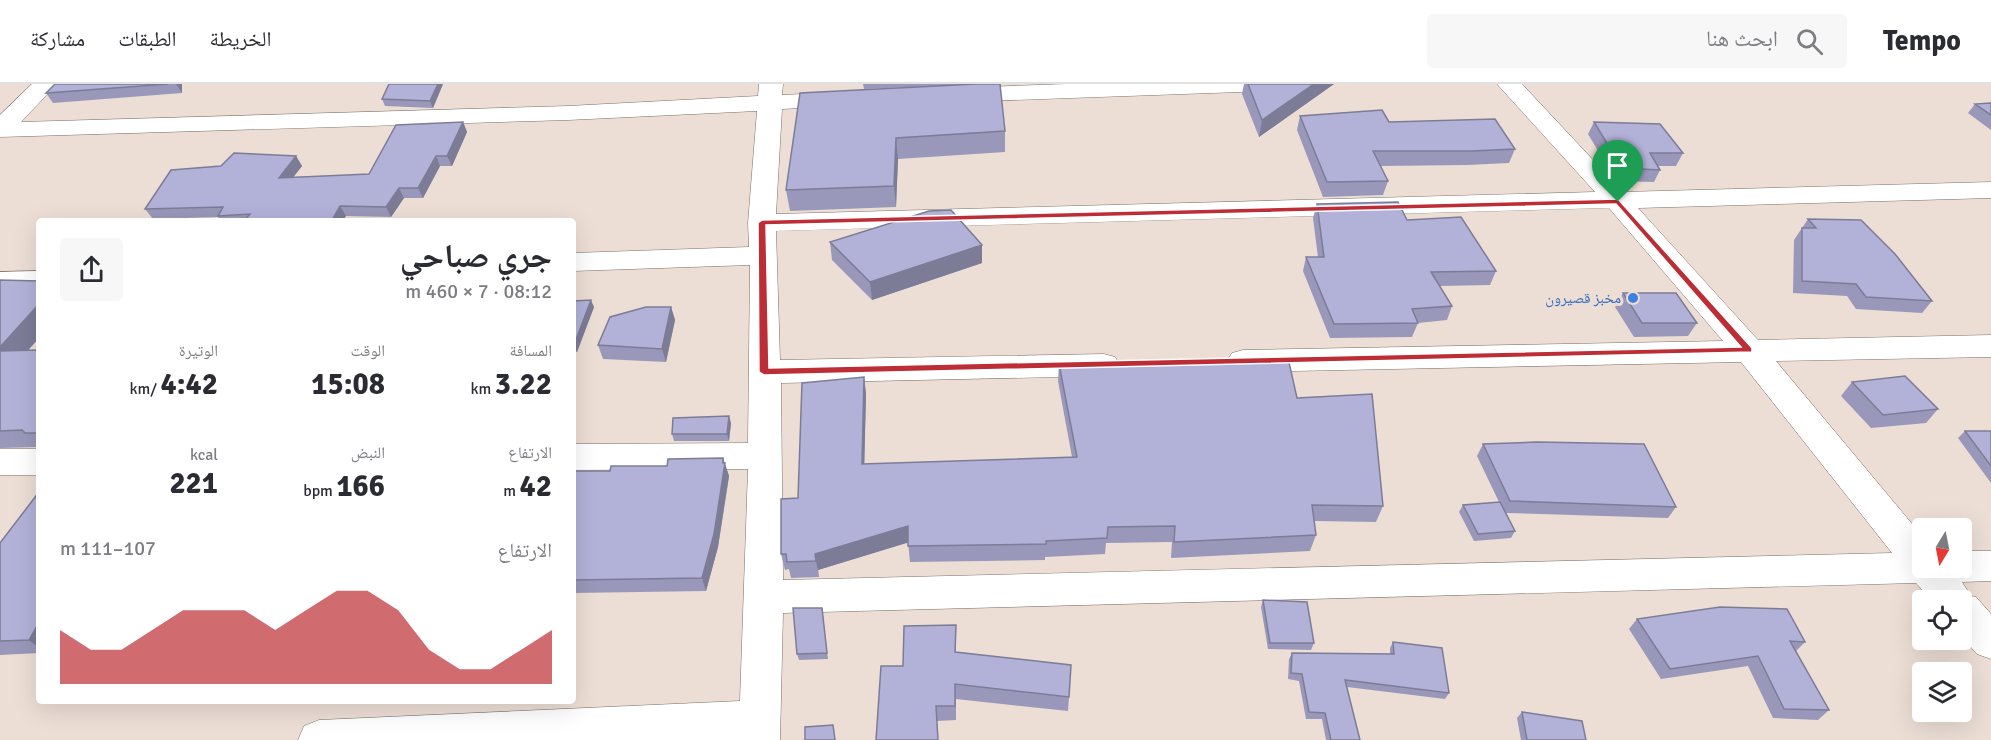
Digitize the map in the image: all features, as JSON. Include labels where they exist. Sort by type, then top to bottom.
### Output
[{"type":"street","points":[[0,129],[45,84]]},
{"type":"street","points":[[936,96],[1268,84]]},
{"type":"street","points":[[1509,84],[1618,202],[1749,350],[1912,551]]},
{"type":"street","points":[[0,129],[568,113],[771,93],[865,99]]},
{"type":"street","points":[[319,740],[759,729],[764,597],[765,456],[762,223],[771,93]]},
{"type":"street","points":[[762,223],[1618,202],[1991,190]]},
{"type":"street","points":[[576,262],[764,256]]},
{"type":"street","points":[[0,282],[36,280]]},
{"type":"street","points":[[1213,362],[1991,346]]},
{"type":"street","points":[[764,372],[1132,364]]},
{"type":"street","points":[[576,457],[765,456]]},
{"type":"street","points":[[0,462],[36,462]]},
{"type":"street","points":[[1972,566],[1991,566]]},
{"type":"street","points":[[764,597],[1912,567]]},
{"type":"street","points":[[1935,578],[1945,590]]},
{"type":"street","points":[[1972,620],[1991,642]]},
{"type":"building","points":[[55,84],[168,84],[46,93]]},
{"type":"building","points":[[389,84],[438,84],[430,101],[382,99]]},
{"type":"building","points":[[1000,84],[1005,131],[896,138],[894,186],[786,190],[800,93]]},
{"type":"building","points":[[1248,84],[1314,84],[1262,120]]},
{"type":"building","points":[[1991,103],[1991,115],[1975,104]]},
{"type":"building","points":[[1382,110],[1389,122],[1495,119],[1515,149],[1373,151],[1388,181],[1327,182],[1300,116]]},
{"type":"building","points":[[463,122],[447,156],[436,156],[418,188],[399,188],[386,207],[340,206],[333,218],[247,218],[250,214],[218,216],[223,207],[145,209],[171,170],[221,166],[234,153],[296,156],[279,178],[369,174],[396,125]]},
{"type":"building","points":[[1594,122],[1660,124],[1683,153],[1650,153],[1660,170],[1622,168]]},
{"type":"building","points":[[1398,202],[1407,220],[1461,217],[1496,271],[1431,272],[1452,306],[1412,309],[1418,323],[1334,324],[1306,257],[1324,257],[1317,204]]},
{"type":"building","points":[[951,210],[982,245],[870,282],[830,242],[929,211]]},
{"type":"building","points":[[1808,219],[1861,220],[1895,254],[1932,301],[1866,297],[1856,284],[1802,281],[1802,228],[1816,228]]},
{"type":"building","points":[[0,280],[36,281],[36,307],[0,347]]},
{"type":"building","points":[[1623,293],[1676,293],[1697,323],[1642,323]]},
{"type":"building","points":[[591,300],[576,340],[576,301]]},
{"type":"building","points":[[646,307],[671,307],[662,349],[598,345],[610,317]]},
{"type":"building","points":[[36,350],[36,433],[25,433],[22,430],[0,431],[0,351]]},
{"type":"building","points":[[1288,358],[1297,398],[1372,394],[1383,506],[1312,505],[1316,535],[1174,542],[1175,526],[1108,527],[1107,538],[1046,541],[1046,544],[908,546],[908,526],[815,554],[816,561],[787,562],[786,554],[781,554],[781,499],[798,498],[802,383],[864,377],[862,464],[1077,457],[1059,364],[1166,364],[1164,361]]},
{"type":"building","points":[[1905,376],[1938,409],[1883,415],[1852,382]]},
{"type":"building","points":[[729,416],[727,434],[672,434],[673,418]]},
{"type":"building","points":[[1965,431],[1991,431],[1991,466]]},
{"type":"building","points":[[1537,442],[1644,444],[1676,507],[1510,501],[1483,444]]},
{"type":"building","points":[[723,458],[723,463],[725,463],[714,534],[702,578],[576,580],[576,471],[610,471],[611,466],[667,466],[668,459]]},
{"type":"building","points":[[36,496],[36,628],[29,640],[0,641],[0,543]]},
{"type":"building","points":[[1500,502],[1515,531],[1478,534],[1463,505]]},
{"type":"building","points":[[1263,600],[1307,602],[1314,643],[1270,643]]},
{"type":"building","points":[[1720,607],[1787,609],[1805,642],[1790,641],[1829,710],[1784,709],[1758,656],[1670,669],[1637,619]]},
{"type":"building","points":[[793,608],[822,608],[827,653],[797,654]]},
{"type":"building","points":[[956,625],[955,652],[1071,665],[1069,697],[955,684],[955,706],[936,706],[938,740],[876,740],[881,666],[903,666],[904,626]]},
{"type":"building","points":[[1393,642],[1442,648],[1449,693],[1345,680],[1360,740],[1331,740],[1325,713],[1309,712],[1302,674],[1291,673],[1292,653],[1394,654]]},
{"type":"building","points":[[1522,712],[1582,721],[1586,740],[1527,740]]},
{"type":"building","points":[[833,725],[835,740],[805,740],[805,727]]},
{"type":"place","name":"مخبز قصيرون","points":[[1633,298]]},
{"type":"route","points":[[1618,202],[1749,350],[764,372],[762,223],[1618,202]]}]
